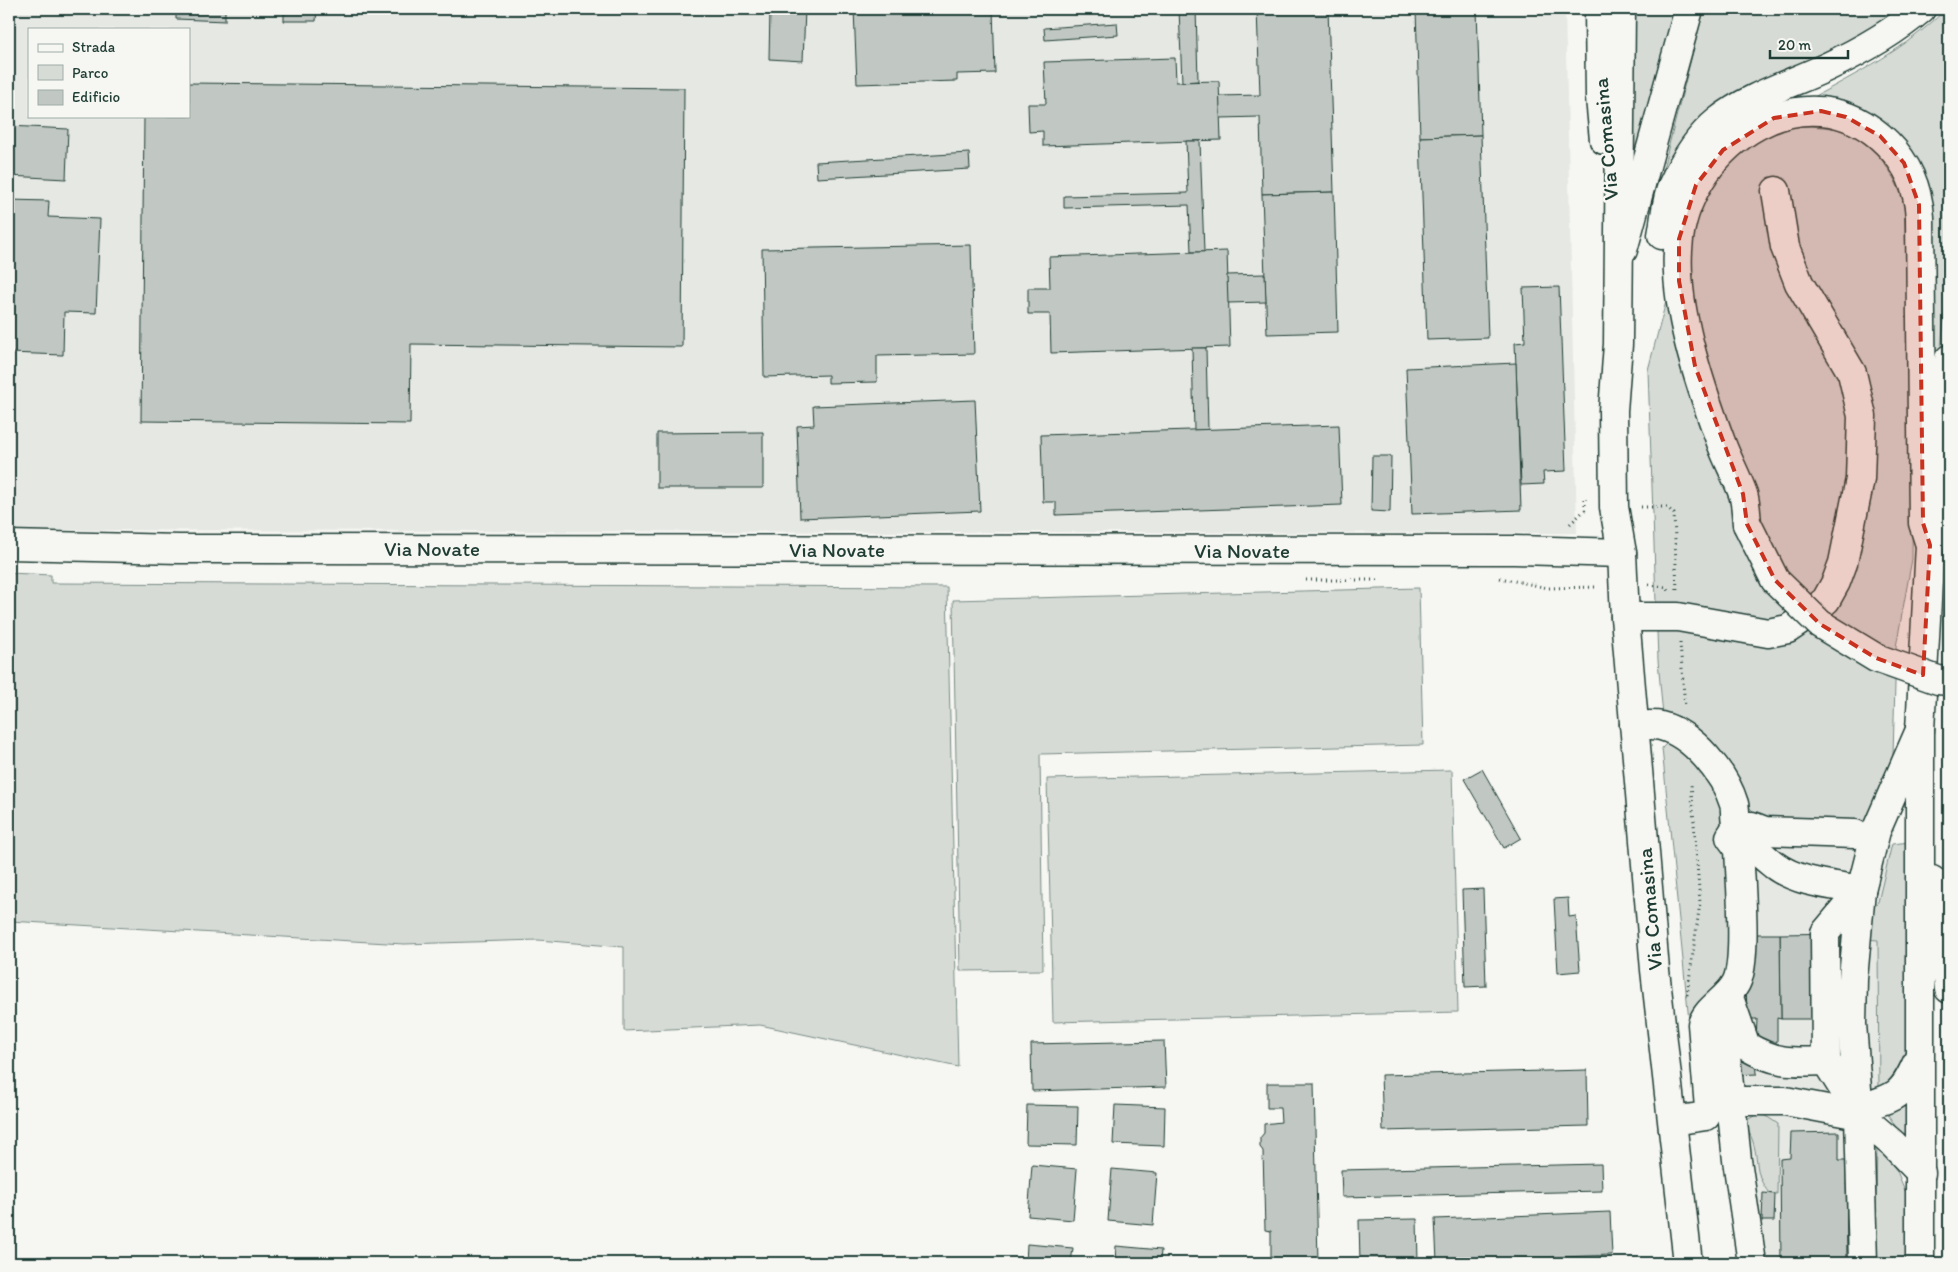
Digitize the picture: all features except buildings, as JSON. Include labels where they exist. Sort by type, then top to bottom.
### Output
[{"type":"main road","name":"Via Comasina","points":[[1599,9],[1600,98],[1618,268]]},
{"type":"main road","name":"Via Comasina","points":[[1621,9],[1618,344],[1628,411],[1630,507],[1622,553],[1625,618],[1654,962],[1688,1263]]},
{"type":"main road","points":[[1618,268],[1689,9]]},
{"type":"main road","points":[[1921,9],[1874,43],[1826,68],[1794,79],[1760,96],[1718,121],[1703,135],[1671,188],[1662,236],[1665,276],[1681,378],[1702,443],[1727,499],[1747,524],[1775,580],[1820,624],[1876,658],[1938,680],[1949,681]]},
{"type":"main road","points":[[1747,524],[1743,494],[1722,445],[1695,366],[1679,281],[1679,239],[1684,213],[1696,186],[1703,173],[1723,150],[1748,131],[1774,118],[1797,112],[1821,112],[1852,120],[1880,136],[1904,163],[1917,194],[1920,216],[1923,522],[1930,545]]},
{"type":"main road","points":[[1625,618],[1677,611],[1768,632],[1788,629],[1826,600],[1843,563],[1860,479],[1862,416],[1852,373],[1827,332],[1796,274],[1786,246],[1776,191]]},
{"type":"main road","points":[[1920,1263],[1920,730],[1930,545],[1939,522],[1949,359]]},
{"type":"main road","name":"Via Novate","points":[[9,545],[926,550],[1514,550],[1622,553]]},
{"type":"main road","points":[[1634,725],[1660,726],[1688,741],[1704,754],[1721,776],[1734,805],[1737,826],[1758,851],[1776,866],[1802,878],[1861,890]]},
{"type":"main road","points":[[1863,1263],[1860,1115],[1852,1024],[1853,979],[1861,890],[1876,831],[1920,730]]},
{"type":"main road","points":[[1920,822],[1944,941],[1949,989]]},
{"type":"main road","points":[[1737,826],[1752,826],[1765,831],[1855,834]]},
{"type":"main road","points":[[1673,1121],[1706,1116],[1709,1108],[1702,1024],[1707,1012],[1727,995],[1736,983],[1742,965],[1740,849],[1730,837],[1737,826]]},
{"type":"main road","points":[[1861,890],[1825,933],[1826,1060],[1860,1115],[1880,1130],[1921,1174]]},
{"type":"main road","points":[[1727,995],[1734,1007],[1746,1046],[1760,1054],[1785,1063],[1826,1060]]},
{"type":"main road","points":[[1727,995],[1724,1038],[1752,1263]]},
{"type":"main road","points":[[1860,1115],[1871,1103],[1893,1097],[1901,1090],[1919,1058]]},
{"type":"main road","points":[[1731,1101],[1785,1101],[1860,1115]]},
{"type":"path","points":[[1585,499],[1585,509]]},
{"type":"path","points":[[1662,506],[1671,509],[1676,519],[1677,611],[1700,903],[1687,999]]},
{"type":"path","points":[[1566,529],[1585,509],[1590,507]]},
{"type":"path","points":[[1494,577],[1548,588],[1602,587]]},
{"type":"path","name":"Via Novate","points":[[1306,580],[1381,580]]},
{"type":"path","points":[[1650,585],[1666,587],[1677,611]]},
{"type":"highlighted area","points":[[1821,111],[1846,117],[1880,136],[1904,163],[1919,205],[1923,523],[1930,545],[1923,675],[1876,658],[1820,624],[1775,580],[1747,524],[1743,494],[1695,366],[1679,281],[1679,239],[1696,185],[1723,150],[1774,118]]},
{"type":"shaded area","points":[[9,9],[1565,9],[1577,533],[9,530]]},
{"type":"shaded area","points":[[1730,837],[1892,844],[1878,902],[1865,939],[1878,940],[1879,1094],[1875,1263],[1751,1263],[1719,1121]]},
{"type":"green space","points":[[1634,9],[1677,9],[1636,168],[1630,168]]},
{"type":"green space","points":[[1704,9],[1901,9],[1659,184]]},
{"type":"green space","points":[[1946,9],[1949,9],[1949,274],[1933,420],[1921,171],[1810,99],[1898,48]]},
{"type":"green space","points":[[1810,126],[1834,128],[1850,133],[1871,148],[1888,168],[1904,203],[1913,450],[1912,559],[1896,647],[1892,791],[1885,807],[1864,822],[1762,819],[1742,801],[1663,716],[1658,660],[1648,370],[1686,225],[1718,169],[1767,133],[1785,127]]},
{"type":"green space","points":[[9,573],[51,575],[51,583],[947,587],[958,1067],[760,1025],[624,1031],[624,947],[538,940],[404,944],[9,921]]},
{"type":"green space","points":[[1419,588],[1423,745],[1040,754],[1043,970],[960,971],[953,600]]},
{"type":"green space","points":[[1667,743],[1678,747],[1699,766],[1729,817],[1732,970],[1689,1021],[1662,748]]},
{"type":"green space","points":[[1452,770],[1458,1012],[1053,1022],[1047,779]]},
{"type":"green space","points":[[1910,842],[1908,1065],[1879,1094],[1878,940],[1865,939],[1865,913],[1878,902],[1892,844]]},
{"type":"green space","points":[[1908,1104],[1907,1145],[1887,1113]]},
{"type":"green space","points":[[1756,1115],[1766,1116],[1778,1124],[1777,1194],[1769,1193],[1764,1186],[1745,1121]]},
{"type":"green space","points":[[1877,1144],[1897,1171],[1908,1198],[1908,1263],[1875,1263]]}]
